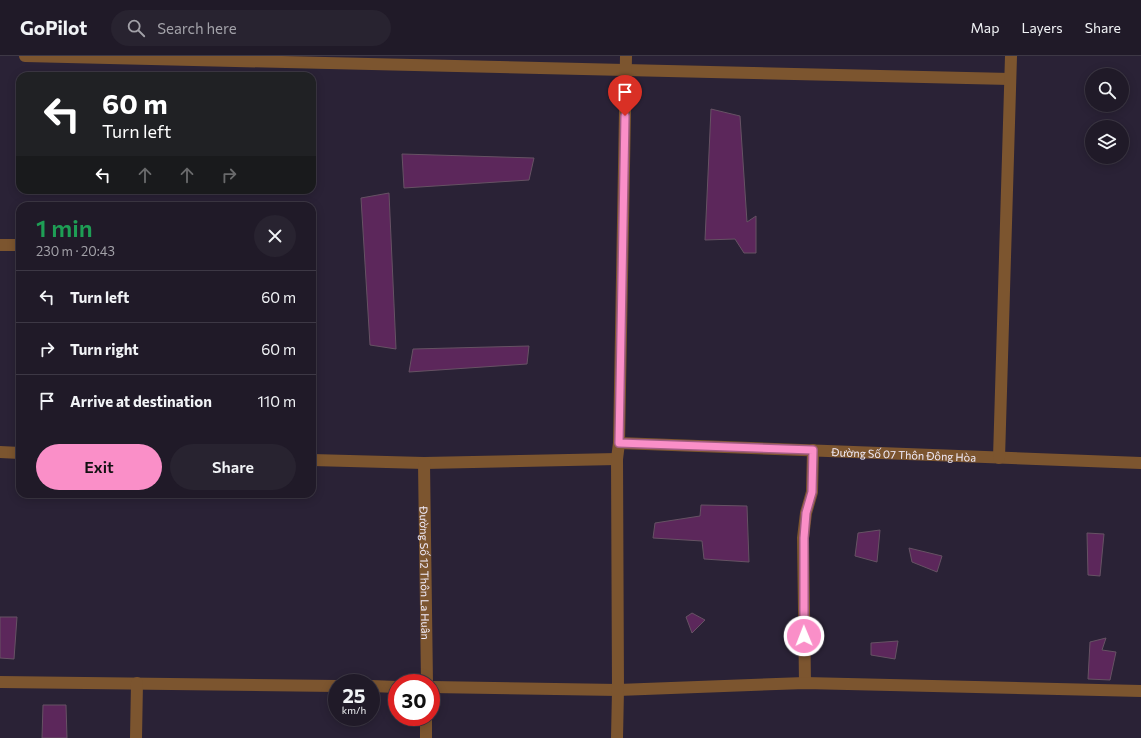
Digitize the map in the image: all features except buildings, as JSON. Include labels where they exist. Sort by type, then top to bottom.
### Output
[{"type":"street","points":[[25,56],[1010,79]]},
{"type":"street","points":[[617,738],[616,459],[619,443],[626,56]]},
{"type":"street","points":[[998,458],[1011,56]]},
{"type":"street","points":[[0,245],[16,245]]},
{"type":"street","name":"Đường Số 07 Thôn Đông Hòa","points":[[619,443],[1141,463]]},
{"type":"street","points":[[805,684],[804,538],[806,513],[812,492],[813,450]]},
{"type":"street","points":[[0,452],[16,453]]},
{"type":"street","points":[[316,460],[424,462],[616,459]]},
{"type":"street","name":"Đường Số 12 Thôn La Huân","points":[[424,462],[427,674]]},
{"type":"street","points":[[0,682],[328,686]]},
{"type":"street","points":[[136,738],[137,684]]},
{"type":"street","points":[[440,687],[618,690],[805,684],[1141,691]]},
{"type":"street","points":[[426,726],[426,738]]},
{"type":"route","points":[[625,116],[619,443],[813,450],[812,492],[806,513],[804,538],[804,636]]}]
